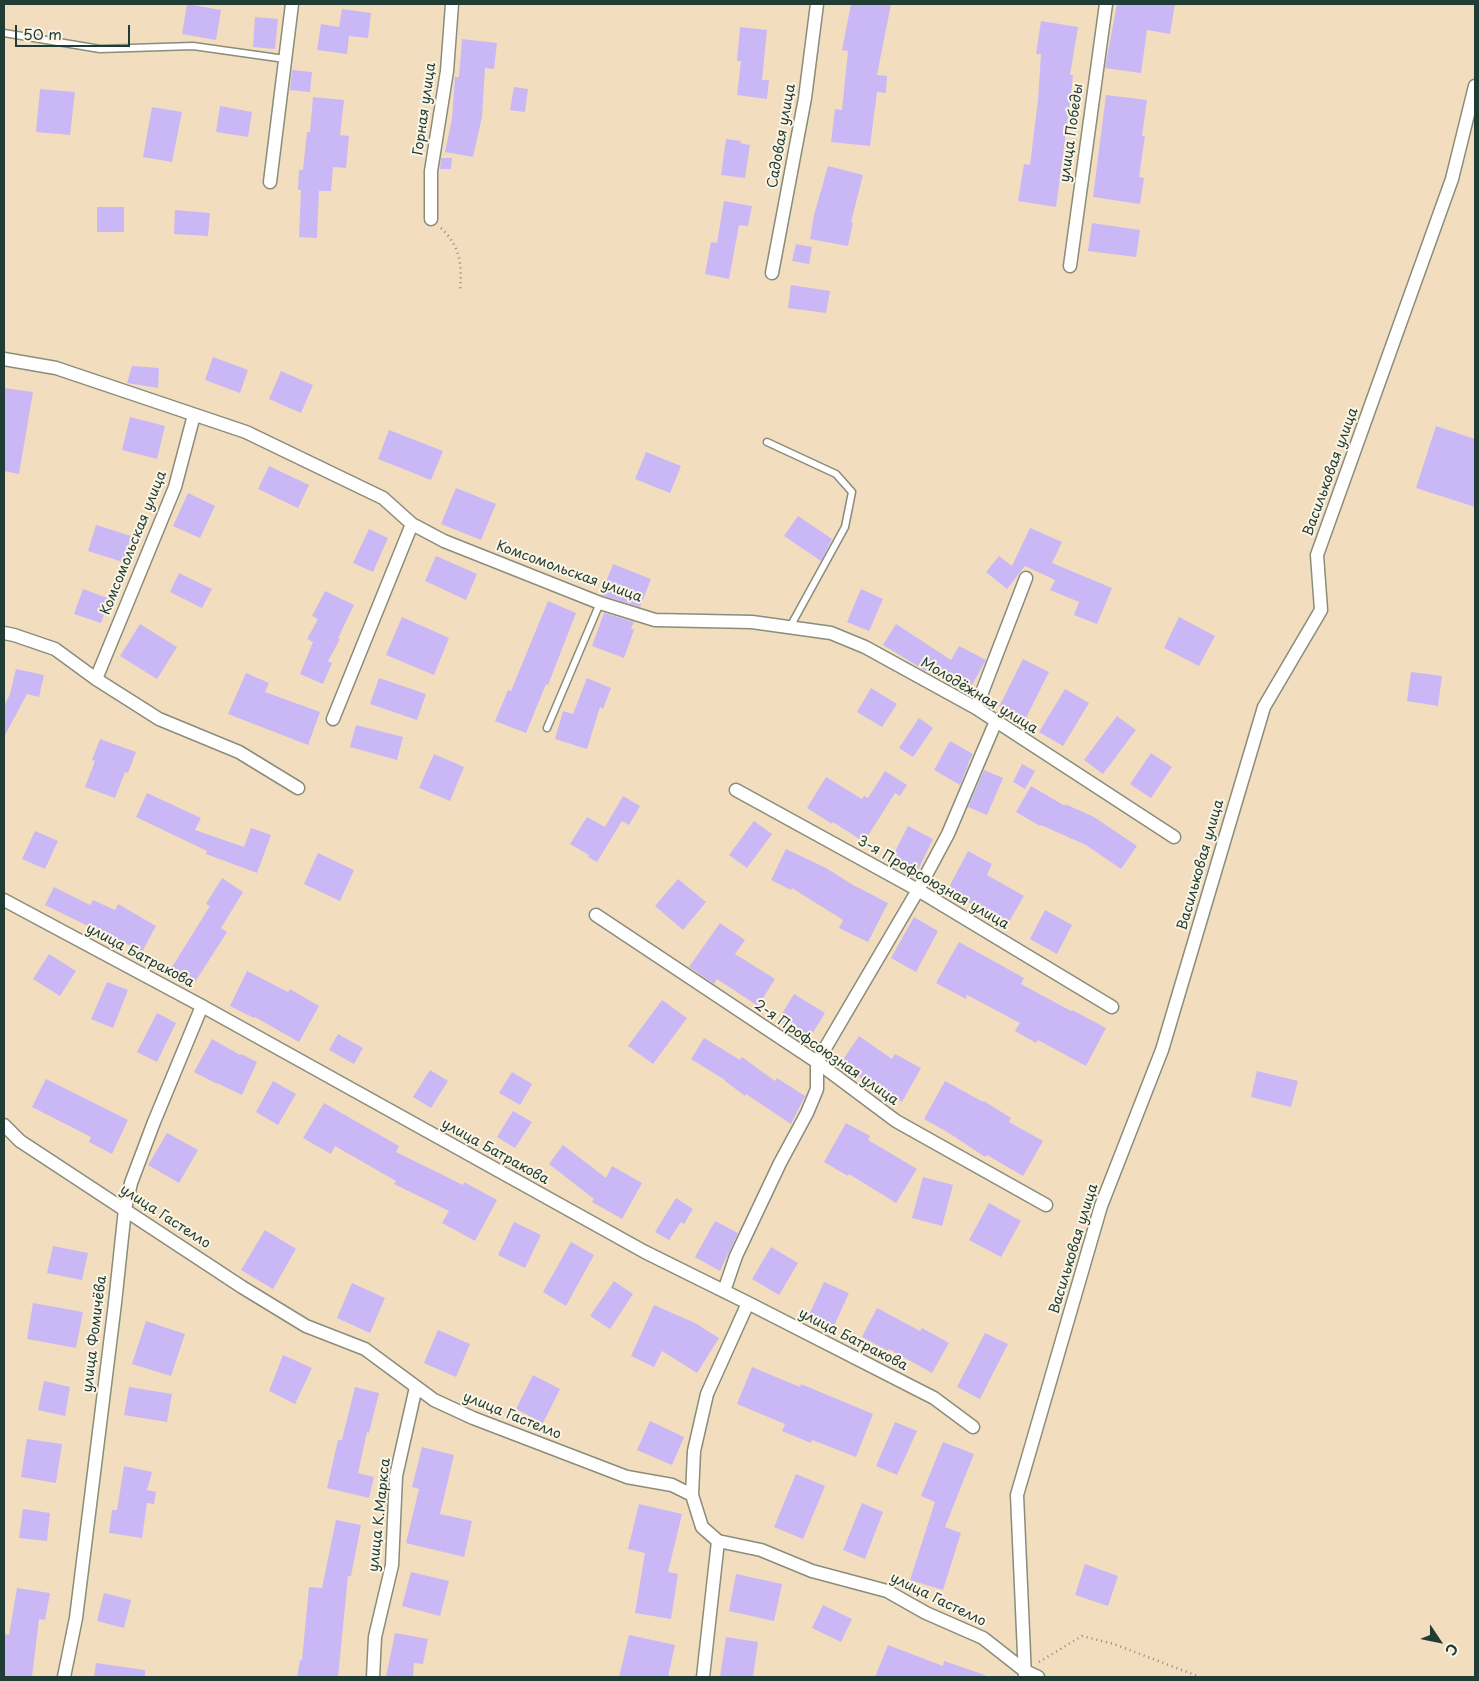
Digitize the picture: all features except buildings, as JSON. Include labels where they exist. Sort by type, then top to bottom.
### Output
[{"type":"street","points":[[270,182],[292,4]]},
{"type":"street","name":"Горная улица","points":[[431,219],[431,171],[447,71],[452,4]]},
{"type":"street","name":"Садовая улица","points":[[772,273],[805,98],[817,4]]},
{"type":"street","name":"улица Победы","points":[[1070,266],[1106,4]]},
{"type":"street","name":"Васильковая улица","points":[[1025,1674],[1017,1494],[1101,1206],[1162,1050],[1264,707],[1321,610],[1317,555],[1452,179],[1475,86]]},
{"type":"street","name":"Комсомольская улица","points":[[4,359],[56,368],[246,432],[383,498],[412,524],[444,541],[600,603],[655,620],[752,622]]},
{"type":"street","name":"Комсомольская улица","points":[[96,679],[174,487],[194,415]]},
{"type":"street","points":[[333,719],[412,524]]},
{"type":"street","points":[[976,708],[1026,578]]},
{"type":"street","name":"Молодёжная улица","points":[[752,622],[831,633],[856,644],[976,708],[1174,837]]},
{"type":"street","points":[[4,633],[55,649],[96,679],[159,719],[239,752],[298,788]]},
{"type":"street","points":[[724,1291],[736,1256],[817,1089],[817,1062],[918,890],[948,834],[996,721]]},
{"type":"street","name":"3-я Профсоюзная улица","points":[[736,790],[918,890],[1112,1007]]},
{"type":"street","name":"улица Батракова","points":[[4,900],[202,1006],[645,1252],[934,1398],[973,1426]]},
{"type":"street","name":"2-я Профсоюзная улица","points":[[596,915],[817,1062],[896,1121],[1046,1205]]},
{"type":"street","name":"улица Фомичёва","points":[[64,1677],[76,1618],[125,1209],[131,1183],[151,1130],[202,1006]]},
{"type":"street","name":"улица Гастелло","points":[[4,1125],[20,1141],[242,1287],[306,1326],[365,1349],[434,1400],[473,1418],[627,1477],[672,1485],[692,1495]]},
{"type":"street","points":[[703,1677],[718,1541],[702,1527],[692,1495],[694,1450],[707,1394],[748,1303]]},
{"type":"street","name":"улица К.Маркса","points":[[373,1677],[375,1637],[392,1565],[396,1476],[416,1387]]},
{"type":"street","name":"улица Гастелло","points":[[718,1541],[761,1550],[812,1571],[887,1591],[926,1613],[983,1638],[1025,1674],[1038,1677]]},
{"type":"lane","points":[[4,33],[100,49],[193,46],[285,59]]},
{"type":"lane","points":[[767,442],[836,474],[852,492],[846,527],[790,627]]},
{"type":"lane","points":[[547,728],[600,603]]},
{"type":"path","points":[[431,219],[449,235],[460,258],[460,291]]},
{"type":"path","points":[[1025,1674],[1082,1636],[1114,1644],[1200,1677]]}]
